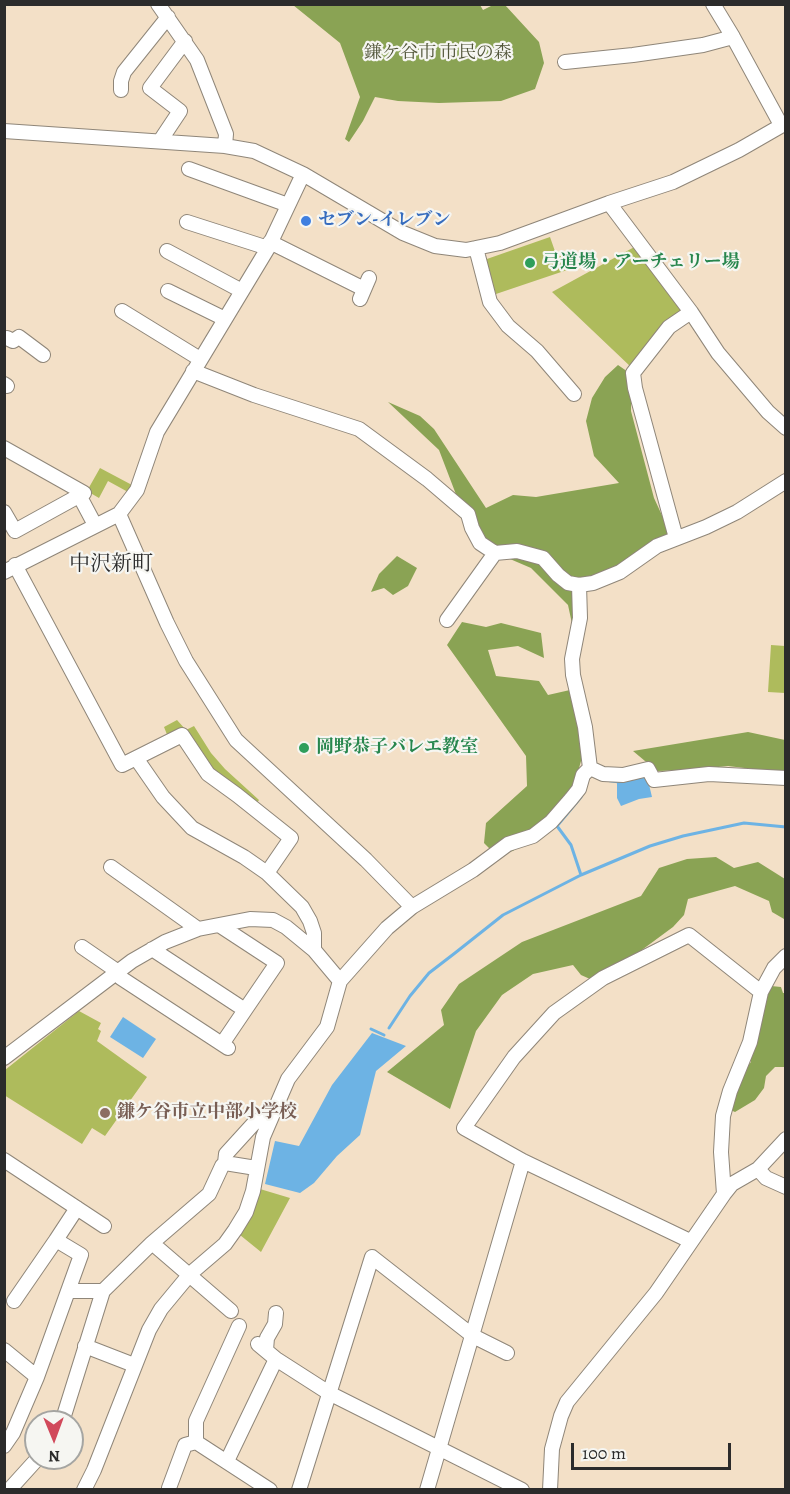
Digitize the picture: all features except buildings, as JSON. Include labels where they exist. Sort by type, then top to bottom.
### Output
[{"type":"street","points":[[158,4],[197,60],[226,134],[225,146]]},
{"type":"street","points":[[4,131],[225,146],[254,151],[303,174],[403,233],[435,246],[476,248],[500,243],[673,182],[739,150],[783,124],[713,4]]},
{"type":"street","points":[[121,90],[124,72],[168,17]]},
{"type":"street","points":[[565,62],[691,47],[733,37]]},
{"type":"street","points":[[160,141],[180,111],[150,88],[185,41]]},
{"type":"street","points":[[189,169],[288,205]]},
{"type":"street","points":[[267,873],[291,838],[208,774],[182,735],[122,765],[10,569],[119,513],[137,490],[154,438],[269,245],[303,174]]},
{"type":"street","points":[[609,203],[691,312],[718,353],[768,412],[786,428]]},
{"type":"street","points":[[187,222],[269,245],[364,289]]},
{"type":"street","points":[[476,248],[490,302],[507,326],[537,351],[574,394]]},
{"type":"street","points":[[167,251],[242,291]]},
{"type":"street","points":[[168,291],[225,319]]},
{"type":"street","points":[[122,311],[196,365],[254,395],[359,429],[427,479],[468,514],[480,543],[495,553],[517,551],[543,558],[568,583],[579,585],[593,583],[620,572],[657,546],[727,517],[786,481]]},
{"type":"street","points":[[676,538],[635,388],[633,373],[669,327],[691,312]]},
{"type":"street","points":[[5,339],[13,341],[19,337],[44,355]]},
{"type":"street","points":[[4,448],[84,492],[15,531],[4,512]]},
{"type":"street","points":[[79,495],[95,525]]},
{"type":"street","points":[[119,513],[166,623],[186,661],[236,740],[366,860],[412,907]]},
{"type":"street","points":[[447,620],[495,553]]},
{"type":"street","points":[[579,585],[580,618],[572,659],[590,768]]},
{"type":"street","points":[[136,758],[168,804],[192,828],[244,857],[267,873],[302,907],[310,921],[314,950]]},
{"type":"street","points":[[84,1490],[105,1443],[134,1365],[161,1309],[190,1274],[225,1244],[246,1212],[268,1123],[288,1079],[327,1027],[340,981],[387,928],[412,907],[473,870],[508,844],[533,836],[551,822],[572,799],[579,789],[583,775],[590,768]]},
{"type":"street","points":[[590,768],[603,774],[623,775],[648,769],[654,780],[709,774],[786,778]]},
{"type":"street","points":[[117,867],[198,929]]},
{"type":"street","points":[[4,1058],[152,949],[198,929],[250,919],[273,920],[286,927],[314,950],[340,981]]},
{"type":"street","points":[[82,947],[121,978],[225,1046],[245,1010],[277,963],[219,925]]},
{"type":"street","points":[[690,1241],[523,1161],[464,1128],[490,1088],[531,1036],[554,1013],[603,978],[688,935],[761,992]]},
{"type":"street","points":[[152,949],[245,1010]]},
{"type":"street","points":[[724,1194],[720,1152],[723,1116],[730,1091],[750,1042],[761,992],[774,968],[786,956]]},
{"type":"street","points":[[66,1410],[104,1291],[152,1243],[209,1194],[225,1163],[226,1154],[256,1121],[268,1123]]},
{"type":"street","points":[[550,1490],[552,1449],[567,1402],[656,1293],[690,1241],[732,1184],[758,1168],[786,1139]]},
{"type":"street","points":[[4,1160],[104,1226]]},
{"type":"street","points":[[427,1490],[523,1161]]},
{"type":"street","points":[[225,1163],[256,1168]]},
{"type":"street","points":[[758,1168],[766,1178],[786,1186]]},
{"type":"street","points":[[14,1301],[77,1208]]},
{"type":"street","points":[[4,1446],[13,1433],[37,1377],[81,1255],[56,1240]]},
{"type":"street","points":[[152,1243],[231,1311]]},
{"type":"street","points":[[299,1490],[372,1257],[473,1336],[507,1353]]},
{"type":"street","points":[[69,1291],[104,1291]]},
{"type":"street","points":[[227,1461],[267,1351],[267,1338],[275,1324],[276,1313]]},
{"type":"street","points":[[196,1442],[196,1421],[239,1326]]},
{"type":"street","points":[[85,1346],[134,1365]]},
{"type":"street","points":[[4,1350],[37,1377]]},
{"type":"street","points":[[267,1351],[329,1394],[522,1490]]},
{"type":"street","points":[[170,1488],[185,1445],[196,1442],[270,1490]]},
{"type":"street","points":[[9,1490],[27,1470]]},
{"type":"green space","name":"鎌ケ谷市 市民の森","points":[[293,5],[480,5],[483,10],[493,5],[505,5],[539,42],[544,63],[535,89],[501,101],[439,103],[398,101],[375,97],[349,142],[345,139],[360,97],[340,43]]},
{"type":"green space","name":"弓道場・アーチェリー場","points":[[550,237],[557,257],[572,253],[576,267],[496,294],[484,260]]},
{"type":"green space","points":[[638,245],[686,310],[632,368],[552,292]]},
{"type":"green space","points":[[618,365],[631,374],[631,411],[654,498],[671,535],[610,572],[580,582],[574,633],[568,605],[531,568],[475,544],[439,450],[388,402],[420,416],[434,429],[486,508],[513,495],[536,497],[619,483],[594,456],[586,421],[592,398],[605,377]]},
{"type":"green space","points":[[100,468],[132,485],[128,492],[108,481],[99,498],[87,491]]},
{"type":"green space","points":[[397,556],[417,568],[408,586],[393,595],[384,588],[371,592],[379,574]]},
{"type":"green space","points":[[462,622],[486,627],[501,623],[541,633],[544,658],[518,646],[488,650],[496,676],[539,681],[548,695],[570,690],[583,754],[572,793],[549,820],[513,851],[496,855],[484,843],[486,823],[527,786],[526,756],[447,645]]},
{"type":"green space","points":[[771,645],[785,646],[785,693],[768,692]]},
{"type":"green space","points":[[177,720],[186,730],[194,726],[211,753],[259,800],[257,803],[213,774],[197,752],[168,737],[164,727]]},
{"type":"green space","points":[[748,732],[785,740],[785,773],[728,766],[657,771],[633,751]]},
{"type":"green space","points":[[716,857],[734,868],[758,862],[785,879],[786,918],[772,912],[769,901],[735,886],[688,899],[684,915],[673,927],[635,955],[590,979],[581,975],[573,965],[533,974],[502,995],[476,1031],[450,1109],[387,1072],[444,1025],[441,1010],[459,984],[522,942],[641,896],[659,868],[687,859]]},
{"type":"green space","points":[[771,986],[781,987],[785,993],[785,1067],[775,1067],[766,1076],[764,1088],[755,1100],[735,1112],[728,1109],[741,1074],[751,1062],[750,1052],[764,997]]},
{"type":"green space","points":[[79,1011],[101,1023],[97,1041],[147,1077],[105,1136],[92,1128],[82,1144],[4,1095],[5,1070]]},
{"type":"green space","points":[[260,1189],[290,1198],[261,1252],[240,1235]]},
{"type":"water","points":[[646,772],[652,797],[621,806],[617,798],[617,777]]},
{"type":"water","points":[[123,1017],[156,1039],[143,1058],[110,1037]]},
{"type":"water","points":[[372,1033],[406,1046],[376,1071],[360,1135],[337,1156],[314,1183],[300,1193],[265,1184],[275,1141],[299,1146],[332,1085]]},
{"type":"waterway","points":[[605,780],[619,782]]},
{"type":"waterway","points":[[581,797],[557,826],[571,845],[581,875]]},
{"type":"waterway","points":[[389,1028],[410,996],[429,973],[503,915],[581,875],[650,846],[683,836],[744,823],[786,827]]},
{"type":"waterway","points":[[371,1029],[384,1035]]},
{"type":"place","name":"セブン-イレブン","points":[[306,221]]},
{"type":"place","name":"弓道場・アーチェリー場","points":[[530,263]]},
{"type":"place","name":"岡野恭子バレエ教室","points":[[304,748]]},
{"type":"place","name":"鎌ケ谷市立中部小学校","points":[[105,1113]]},
{"type":"district","name":"中沢新町","points":[[111,565]]}]
